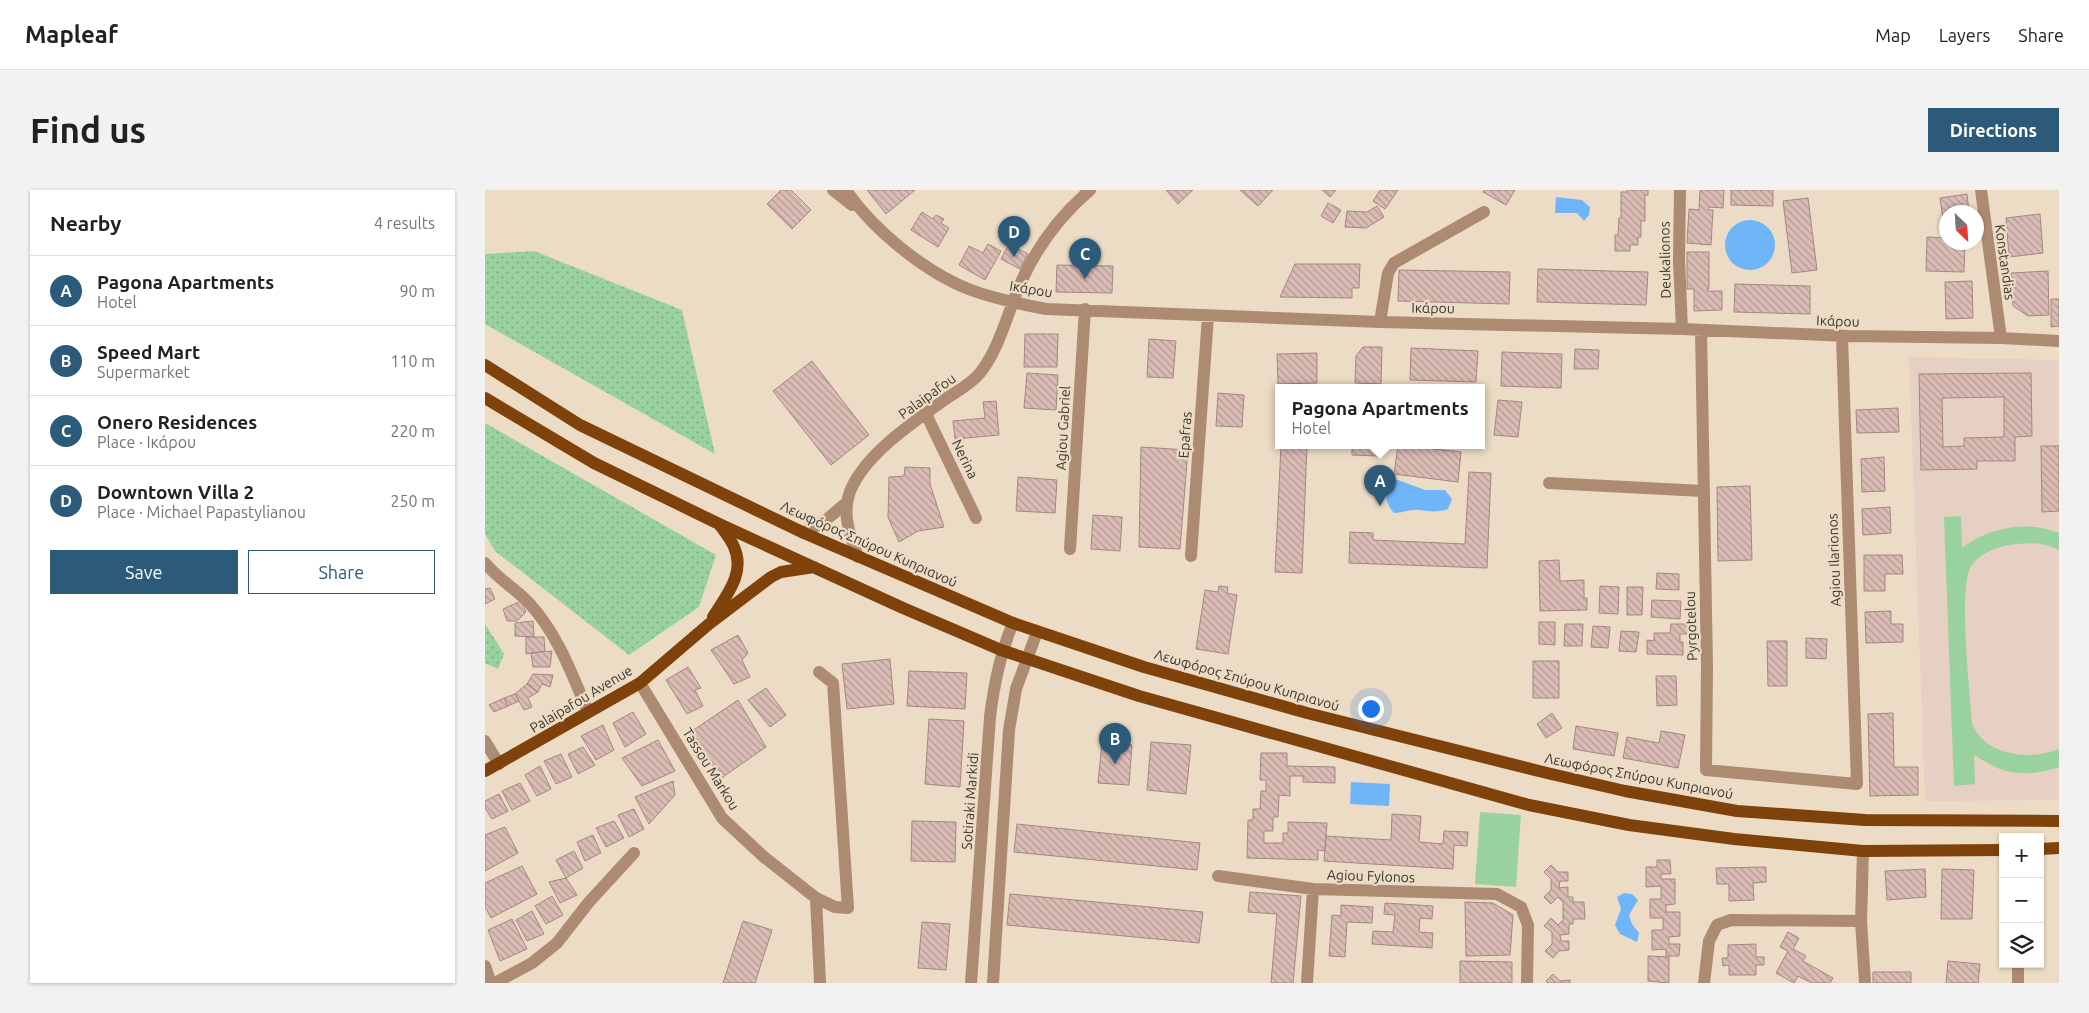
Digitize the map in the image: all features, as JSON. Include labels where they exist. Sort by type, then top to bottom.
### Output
[{"type":"main road","name":"Λεωφόρος Σπύρου Κυπριανού","points":[[485,365],[580,425],[804,533],[1013,623],[1144,666],[1307,713],[1625,791],[1737,811],[1865,820],[2059,821]]},
{"type":"main road","points":[[485,398],[593,463],[717,523],[1001,650],[1139,696],[1237,725],[1529,804],[1629,825],[1734,839],[1863,851],[1999,850]]},
{"type":"main road","name":"Palaipafou Avenue","points":[[709,624],[737,574],[737,558],[734,546],[717,523]]},
{"type":"main road","name":"Palaipafou Avenue","points":[[485,771],[640,683],[709,624],[771,576],[781,572],[814,567]]},
{"type":"main road","points":[[2044,849],[2059,848]]},
{"type":"street","points":[[833,190],[867,218]]},
{"type":"street","name":"Ικάρου","points":[[846,190],[867,218],[879,230],[929,268],[969,289],[1012,303],[1046,309],[1085,309],[1208,316],[1380,322],[1701,330],[1842,336],[2001,338],[2057,342]]},
{"type":"street","name":"Palaipafou","points":[[846,503],[853,484],[873,458],[926,414],[971,383],[980,374],[1000,337],[1022,279],[1041,243],[1060,220],[1090,190]]},
{"type":"street","name":"Deukalionos","points":[[1680,190],[1679,260],[1682,330]]},
{"type":"street","name":"Konstandias","points":[[1981,190],[2001,338]]},
{"type":"street","points":[[1380,322],[1388,273],[1394,263],[1484,212]]},
{"type":"street","name":"Agiou Gabriel","points":[[1071,549],[1085,309]]},
{"type":"street","name":"Epafras","points":[[1191,556],[1208,316]]},
{"type":"street","name":"Pyrgotelou","points":[[1701,330],[1707,666],[1706,770],[1857,784]]},
{"type":"street","name":"Agiou Ilarionos","points":[[1842,336],[1857,784]]},
{"type":"street","name":"Nerina","points":[[926,414],[977,518]]},
{"type":"street","points":[[1549,482],[1703,491]]},
{"type":"street","points":[[804,533],[826,520],[846,503]]},
{"type":"street","points":[[846,503],[847,527],[858,557]]},
{"type":"street","points":[[485,563],[529,604],[547,626],[560,647],[588,712]]},
{"type":"street","name":"Sotiraki Markidi","points":[[971,983],[990,718],[1001,650],[1013,623]]},
{"type":"street","points":[[993,983],[1009,730],[1016,689],[1037,632]]},
{"type":"street","name":"Tassou Markou","points":[[640,683],[722,818],[764,857],[816,898],[835,907],[848,908],[833,683],[819,672]]},
{"type":"street","points":[[485,741],[499,764]]},
{"type":"street","points":[[1863,851],[1861,921],[1865,983]]},
{"type":"street","points":[[485,966],[493,983],[532,963],[557,943],[589,902],[634,853]]},
{"type":"street","name":"Agiou Fylonos","points":[[1218,876],[1313,889],[1497,894],[1521,907],[1528,925],[1527,983]]},
{"type":"street","points":[[1307,983],[1313,889]]},
{"type":"street","points":[[816,898],[819,983]]},
{"type":"street","points":[[1704,983],[1709,941],[1717,925],[1731,920],[1861,921]]},
{"type":"street","points":[[2018,968],[2018,983]]},
{"type":"shaded area","points":[[1909,357],[2059,360],[2059,800],[1925,801]]},
{"type":"green space","points":[[534,251],[682,310],[715,454],[485,324],[485,254]]},
{"type":"green space","points":[[485,423],[716,555],[699,607],[629,655],[495,551],[485,534]]},
{"type":"green space","points":[[1961,516],[1962,548],[1984,535],[2009,528],[2034,527],[2059,533],[2059,550],[2041,544],[2023,543],[1999,547],[1974,562],[1967,578],[1965,617],[1972,723],[1978,734],[1987,743],[2009,753],[2035,755],[2059,749],[2059,767],[2035,772],[2017,773],[1996,767],[1974,755],[1975,784],[1954,786],[1944,517]]},
{"type":"green space","points":[[485,624],[504,654],[498,669],[485,663]]},
{"type":"green space","points":[[1480,812],[1521,815],[1516,887],[1475,884]]},
{"type":"water","points":[[1556,197],[1582,200],[1590,207],[1589,215],[1584,221],[1577,213],[1555,213]]},
{"type":"water","points":[[1745,220],[1755,220],[1768,227],[1775,240],[1775,250],[1768,263],[1755,270],[1745,270],[1736,266],[1729,259],[1725,250],[1725,240],[1729,231],[1736,224]]},
{"type":"water","points":[[1398,480],[1425,490],[1445,490],[1452,499],[1448,509],[1437,511],[1413,510],[1394,513],[1388,505],[1386,494],[1391,481]]},
{"type":"water","points":[[1351,782],[1390,784],[1389,806],[1350,804]]},
{"type":"water","points":[[1624,893],[1632,894],[1638,900],[1629,915],[1632,924],[1639,933],[1637,942],[1620,934],[1615,925],[1621,909],[1617,897]]},
{"type":"building","points":[[781,190],[791,190],[811,210],[792,229],[767,204]]},
{"type":"building","points":[[867,190],[915,190],[886,214]]},
{"type":"building","points":[[1166,190],[1193,190],[1178,204]]},
{"type":"building","points":[[1240,190],[1273,190],[1258,206]]},
{"type":"building","points":[[1322,190],[1336,190],[1330,197]]},
{"type":"building","points":[[1380,190],[1398,190],[1385,209],[1373,201]]},
{"type":"building","points":[[1484,190],[1515,190],[1506,205],[1483,192]]},
{"type":"building","points":[[1627,190],[1648,190],[1648,195],[1645,195],[1645,221],[1641,221],[1641,237],[1638,237],[1638,245],[1630,245],[1630,251],[1615,251],[1615,235],[1618,235],[1619,218],[1621,218],[1621,192],[1627,192]]},
{"type":"building","points":[[1700,190],[1724,190],[1723,208],[1709,207],[1708,210],[1713,210],[1711,245],[1687,243],[1689,209],[1699,210]]},
{"type":"building","points":[[1731,190],[1773,190],[1773,206],[1731,205]]},
{"type":"building","points":[[1967,194],[1968,205],[1941,205],[1940,198]]},
{"type":"building","points":[[1808,198],[1817,270],[1792,273],[1783,201]]},
{"type":"building","points":[[1328,203],[1341,210],[1333,223],[1321,216]]},
{"type":"building","points":[[1377,206],[1384,217],[1366,228],[1345,227],[1347,211],[1367,212]]},
{"type":"building","points":[[922,212],[933,219],[936,215],[944,219],[941,223],[949,228],[938,247],[911,230]]},
{"type":"building","points":[[2040,214],[2043,253],[2009,257],[2006,218]]},
{"type":"building","points":[[1927,237],[1939,238],[1939,250],[1965,250],[1964,272],[1926,271]]},
{"type":"building","points":[[988,244],[1001,251],[985,280],[959,265],[969,246],[983,253]]},
{"type":"building","points":[[1009,244],[1028,254],[1020,269],[1001,259]]},
{"type":"building","points":[[1687,252],[1709,252],[1709,289],[1707,291],[1722,291],[1722,310],[1694,311],[1694,289],[1687,289]]},
{"type":"building","points":[[1295,264],[1360,264],[1359,288],[1352,288],[1352,298],[1280,297]]},
{"type":"building","points":[[1057,265],[1113,266],[1112,293],[1056,292]]},
{"type":"building","points":[[1538,269],[1648,272],[1646,305],[1537,302]]},
{"type":"building","points":[[1399,270],[1510,272],[1509,304],[1398,301]]},
{"type":"building","points":[[2048,271],[2049,315],[2028,316],[2013,306],[2011,273]]},
{"type":"building","points":[[1972,281],[1973,318],[1946,319],[1945,282]]},
{"type":"building","points":[[1735,284],[1810,286],[1810,314],[1734,312]]},
{"type":"building","points":[[2051,299],[2059,299],[2059,326],[2051,327]]},
{"type":"building","points":[[1025,334],[1058,334],[1057,367],[1024,367]]},
{"type":"building","points":[[1149,339],[1176,341],[1173,378],[1147,377]]},
{"type":"building","points":[[1363,347],[1382,347],[1381,384],[1355,383],[1356,356]]},
{"type":"building","points":[[1411,348],[1478,351],[1476,382],[1410,380]]},
{"type":"building","points":[[1575,349],[1599,350],[1598,369],[1574,369]]},
{"type":"building","points":[[1502,352],[1562,354],[1561,388],[1501,386]]},
{"type":"building","points":[[1317,353],[1317,383],[1278,384],[1277,354]]},
{"type":"building","points":[[812,361],[869,435],[831,465],[773,391]]},
{"type":"building","points":[[1027,373],[1058,375],[1056,410],[1024,408]]},
{"type":"building","points":[[2031,373],[2032,436],[2015,437],[2015,461],[1977,461],[1977,469],[1921,470],[1919,374]],"holes":[[[2004,397],[2004,437],[1964,438],[1964,446],[1943,447],[1942,398]]]},
{"type":"building","points":[[1218,393],[1244,395],[1242,427],[1216,426]]},
{"type":"building","points":[[1498,400],[1522,402],[1518,437],[1494,435]]},
{"type":"building","points":[[996,401],[999,435],[955,439],[953,421],[985,418],[983,402]]},
{"type":"building","points":[[1898,408],[1899,432],[1857,433],[1856,410]]},
{"type":"building","points":[[2041,446],[2059,446],[2059,511],[2042,512]]},
{"type":"building","points":[[1141,447],[1188,450],[1180,549],[1139,547]]},
{"type":"building","points":[[1281,449],[1307,449],[1302,573],[1275,572]]},
{"type":"building","points":[[1352,449],[1379,449],[1378,456],[1352,455]]},
{"type":"building","points":[[1397,449],[1434,449],[1461,452],[1458,482],[1394,474]]},
{"type":"building","points":[[1884,457],[1885,491],[1862,492],[1861,459]]},
{"type":"building","points":[[905,467],[930,468],[930,484],[944,527],[918,531],[899,542],[888,517],[889,477],[904,476]]},
{"type":"building","points":[[1469,472],[1491,473],[1487,568],[1349,563],[1350,532],[1373,533],[1373,540],[1465,544]]},
{"type":"building","points":[[1018,477],[1057,480],[1055,513],[1016,511]]},
{"type":"building","points":[[1750,486],[1752,560],[1718,561],[1717,487]]},
{"type":"building","points":[[1890,507],[1891,533],[1863,535],[1862,509]]},
{"type":"building","points":[[1093,515],[1122,517],[1120,551],[1091,549]]},
{"type":"building","points":[[1864,555],[1902,555],[1903,574],[1885,574],[1885,591],[1864,591]]},
{"type":"building","points":[[1559,560],[1560,581],[1584,580],[1584,598],[1587,598],[1587,610],[1540,611],[1539,561]]},
{"type":"building","points":[[1657,573],[1679,574],[1679,590],[1656,589]]},
{"type":"building","points":[[1219,586],[1228,587],[1227,593],[1237,595],[1228,654],[1196,649],[1205,590],[1218,592]]},
{"type":"building","points":[[1600,586],[1619,587],[1618,614],[1599,613]]},
{"type":"building","points":[[1627,587],[1643,587],[1642,615],[1627,615]]},
{"type":"building","points":[[490,588],[495,599],[485,604],[485,589]]},
{"type":"building","points":[[1652,600],[1681,601],[1680,619],[1651,617]]},
{"type":"building","points":[[521,601],[526,612],[517,621],[507,621],[503,609]]},
{"type":"building","points":[[1891,611],[1891,624],[1903,624],[1903,642],[1866,643],[1865,612]]},
{"type":"building","points":[[533,621],[534,637],[515,636],[515,623]]},
{"type":"building","points":[[1539,622],[1555,622],[1555,645],[1539,644]]},
{"type":"building","points":[[1565,624],[1583,624],[1582,646],[1564,646]]},
{"type":"building","points":[[1671,624],[1690,624],[1689,634],[1680,634],[1680,642],[1683,642],[1683,655],[1647,654],[1647,640],[1654,641],[1654,633],[1670,633]]},
{"type":"building","points":[[1593,626],[1610,627],[1608,648],[1591,647]]},
{"type":"building","points":[[1621,631],[1639,632],[1636,652],[1619,651]]},
{"type":"building","points":[[738,635],[748,653],[742,660],[750,677],[734,684],[711,650]]},
{"type":"building","points":[[526,637],[544,637],[545,651],[526,654]]},
{"type":"building","points":[[1806,638],[1827,639],[1826,659],[1806,658]]},
{"type":"building","points":[[1767,641],[1787,641],[1787,686],[1768,686]]},
{"type":"building","points":[[552,651],[550,667],[533,667],[531,653]]},
{"type":"building","points":[[890,659],[894,704],[847,709],[842,664]]},
{"type":"building","points":[[1533,661],[1559,661],[1559,698],[1533,698]]},
{"type":"building","points":[[688,667],[701,688],[695,690],[703,706],[687,714],[666,680]]},
{"type":"building","points":[[909,671],[967,673],[965,709],[907,706]]},
{"type":"building","points":[[533,674],[553,675],[550,687],[542,684],[538,692],[527,684]]},
{"type":"building","points":[[1656,676],[1676,676],[1677,705],[1657,706]]},
{"type":"building","points":[[527,684],[538,692],[528,698],[532,707],[524,710],[515,694]]},
{"type":"building","points":[[766,688],[786,715],[770,727],[748,700]]},
{"type":"building","points":[[515,694],[519,701],[508,706],[504,698]]},
{"type":"building","points":[[504,698],[508,706],[494,712],[489,705]]},
{"type":"building","points":[[738,700],[766,747],[720,779],[692,731]]},
{"type":"building","points":[[633,712],[646,734],[625,747],[613,723]]},
{"type":"building","points":[[1552,713],[1562,728],[1546,738],[1537,724]]},
{"type":"building","points":[[1893,713],[1894,767],[1918,767],[1918,795],[1870,796],[1868,714]]},
{"type":"building","points":[[929,719],[964,721],[960,787],[925,784]]},
{"type":"building","points":[[603,725],[614,750],[596,760],[581,736]]},
{"type":"building","points":[[1576,726],[1618,733],[1614,756],[1573,749]]},
{"type":"building","points":[[1661,731],[1685,735],[1678,768],[1623,758],[1627,737],[1659,743]]},
{"type":"building","points":[[658,740],[675,771],[642,786],[622,758]]},
{"type":"building","points":[[1102,742],[1132,745],[1129,785],[1098,783]]},
{"type":"building","points":[[1151,742],[1191,745],[1186,794],[1147,790]]},
{"type":"building","points":[[583,747],[595,765],[578,774],[568,754]]},
{"type":"building","points":[[1261,753],[1287,753],[1287,766],[1335,767],[1335,783],[1303,782],[1303,776],[1290,776],[1290,796],[1279,795],[1278,817],[1273,817],[1273,831],[1264,831],[1264,843],[1283,843],[1283,833],[1288,833],[1288,822],[1327,823],[1325,851],[1318,850],[1318,860],[1247,858],[1248,820],[1253,820],[1253,809],[1260,809],[1261,791],[1266,791],[1266,780],[1260,780]]},
{"type":"building","points":[[561,754],[572,777],[556,784],[544,761]]},
{"type":"building","points":[[540,766],[551,789],[537,796],[525,775]]},
{"type":"building","points":[[673,781],[675,795],[649,824],[635,797]]},
{"type":"building","points":[[520,783],[530,801],[512,810],[502,791]]},
{"type":"building","points":[[499,794],[508,811],[492,819],[485,808],[485,801]]},
{"type":"building","points":[[634,809],[644,829],[629,837],[618,815]]},
{"type":"building","points":[[1392,814],[1421,816],[1419,842],[1443,844],[1444,831],[1468,832],[1467,846],[1454,845],[1453,869],[1324,861],[1326,836],[1391,840]]},
{"type":"building","points":[[614,821],[624,838],[606,847],[596,828]]},
{"type":"building","points":[[912,821],[956,822],[955,862],[911,861]]},
{"type":"building","points":[[1017,824],[1200,843],[1197,870],[1014,852]]},
{"type":"building","points":[[505,827],[518,853],[485,871],[485,835]]},
{"type":"building","points":[[593,835],[601,853],[585,861],[577,842]]},
{"type":"building","points":[[574,851],[583,868],[566,878],[556,860]]},
{"type":"building","points":[[1657,860],[1670,860],[1671,874],[1661,874],[1661,879],[1675,879],[1675,904],[1666,905],[1666,912],[1680,912],[1680,936],[1669,937],[1669,944],[1680,944],[1679,956],[1666,956],[1666,949],[1652,950],[1652,930],[1663,930],[1663,918],[1650,918],[1650,899],[1661,899],[1661,886],[1646,887],[1646,867],[1657,867]]},
{"type":"building","points":[[1551,865],[1558,872],[1568,872],[1568,881],[1560,881],[1559,888],[1568,887],[1568,897],[1573,897],[1573,902],[1584,902],[1585,919],[1573,919],[1573,924],[1569,924],[1569,934],[1560,935],[1561,941],[1569,941],[1569,950],[1559,951],[1553,958],[1545,951],[1552,944],[1552,932],[1544,926],[1551,918],[1558,925],[1563,920],[1563,902],[1558,897],[1551,904],[1544,897],[1551,890],[1551,879],[1544,872]]},
{"type":"building","points":[[522,866],[537,894],[491,918],[485,907],[485,883]]},
{"type":"building","points":[[1766,867],[1766,882],[1753,883],[1754,900],[1729,901],[1729,884],[1717,884],[1716,868]]},
{"type":"building","points":[[1925,869],[1926,897],[1887,900],[1885,871]]},
{"type":"building","points":[[1942,869],[1974,870],[1972,919],[1941,919]]},
{"type":"building","points":[[566,878],[577,895],[560,903],[549,882]]},
{"type":"building","points":[[1250,892],[1301,896],[1293,983],[1271,983],[1277,914],[1248,912]]},
{"type":"building","points":[[1010,894],[1203,912],[1199,943],[1007,925]]},
{"type":"building","points":[[552,896],[563,915],[546,924],[535,906]]},
{"type":"building","points":[[1465,902],[1493,903],[1513,915],[1510,955],[1466,956]]},
{"type":"building","points":[[1385,903],[1433,906],[1432,919],[1420,918],[1419,932],[1433,933],[1432,948],[1372,944],[1373,931],[1393,932],[1395,915],[1384,914]]},
{"type":"building","points":[[1341,905],[1373,907],[1372,923],[1347,922],[1345,957],[1329,956],[1332,915],[1341,916]]},
{"type":"building","points":[[532,911],[544,934],[527,941],[516,920]]},
{"type":"building","points":[[512,919],[527,949],[500,961],[488,930]]},
{"type":"building","points":[[743,921],[772,930],[755,983],[723,983]]},
{"type":"building","points":[[922,922],[950,924],[946,970],[918,968]]},
{"type":"building","points":[[1788,932],[1799,938],[1793,949],[1806,956],[1803,961],[1833,978],[1830,983],[1812,983],[1798,976],[1794,983],[1776,973],[1788,951],[1780,947]]},
{"type":"building","points":[[1756,944],[1756,957],[1764,957],[1764,965],[1756,965],[1756,975],[1729,975],[1729,965],[1723,966],[1722,958],[1728,958],[1728,945]]},
{"type":"building","points":[[1648,956],[1669,957],[1669,983],[1648,981]]},
{"type":"building","points":[[1460,961],[1512,962],[1512,983],[1460,983]]},
{"type":"building","points":[[1948,961],[1980,964],[1978,983],[1946,983]]},
{"type":"building","points":[[1873,972],[1911,972],[1911,983],[1873,983]]},
{"type":"building","points":[[1553,974],[1560,981],[1570,980],[1570,983],[1548,983],[1546,981]]},
{"type":"place","name":"Downtown Villa 2","points":[[1014,257]]},
{"type":"place","name":"Onero Residences","points":[[1085,279]]},
{"type":"place","name":"Pagona Apartments","points":[[1380,506]]},
{"type":"place","name":"Speed Mart","points":[[1115,764]]}]
